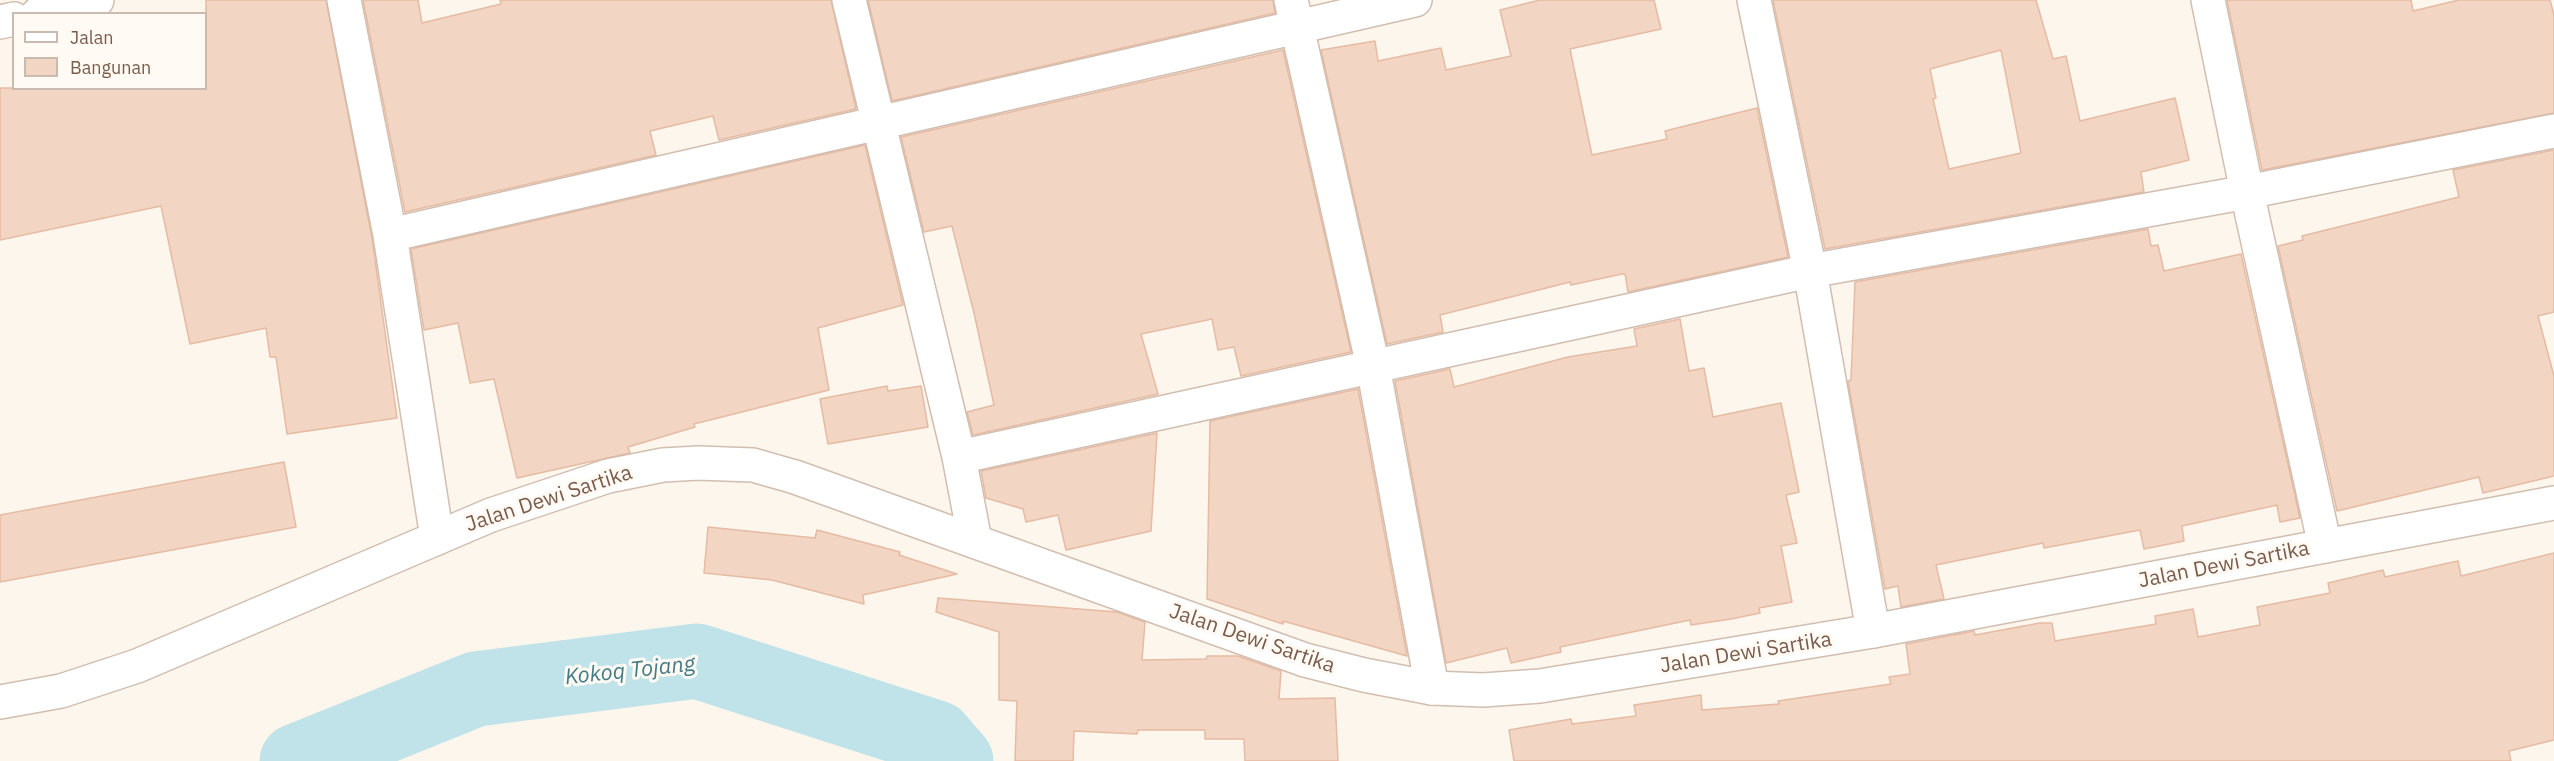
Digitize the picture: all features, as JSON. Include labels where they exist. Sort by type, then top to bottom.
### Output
[{"type":"street","points":[[46,12],[97,0]]},
{"type":"street","points":[[344,0],[390,235],[437,538]]},
{"type":"street","points":[[849,0],[959,457],[975,541]]},
{"type":"street","points":[[390,235],[879,122],[1294,13],[1415,0]]},
{"type":"street","points":[[1754,0],[1810,271],[1873,631]]},
{"type":"street","points":[[2208,0],[2247,192],[2325,546]]},
{"type":"street","points":[[1294,13],[1373,366],[1432,688]]},
{"type":"street","points":[[959,457],[1810,271],[2247,192],[2554,131]]},
{"type":"street","name":"Jalan Dewi Sartika","points":[[0,702],[61,691],[137,666],[491,515],[608,476],[663,465],[698,463],[753,465],[795,477],[1305,660],[1364,675],[1432,688],[1483,690],[1540,686],[1873,631],[2554,503]]},
{"type":"building","points":[[206,0],[326,0],[372,238],[397,418],[287,434],[276,357],[270,357],[266,328],[190,344],[161,206],[0,240],[0,88],[12,88],[12,90],[207,90]]},
{"type":"building","points":[[363,0],[418,0],[422,23],[501,4],[500,0],[831,0],[856,109],[719,140],[713,116],[650,131],[656,155],[405,212]]},
{"type":"building","points":[[868,0],[1273,0],[1275,13],[892,101]]},
{"type":"building","points":[[1540,0],[1654,0],[1661,29],[1570,49],[1592,155],[1667,139],[1665,131],[1757,108],[1788,257],[1628,292],[1625,274],[1571,285],[1570,282],[1440,315],[1443,332],[1387,344],[1321,50],[1375,41],[1378,61],[1441,48],[1446,70],[1511,56],[1500,10]]},
{"type":"building","points":[[1773,0],[2036,0],[2053,59],[2066,56],[2080,121],[2175,98],[2189,160],[2141,172],[2144,192],[1825,249]],"holes":[[[2001,50],[2021,153],[1949,169],[1933,99],[1936,98],[1930,69]]]},
{"type":"building","points":[[2227,0],[2411,0],[2413,11],[2459,0],[2550,0],[2554,15],[2554,113],[2262,170]]},
{"type":"building","points":[[1283,50],[1351,352],[1241,376],[1234,347],[1218,350],[1212,319],[1141,334],[1158,394],[973,435],[967,412],[994,405],[974,313],[952,226],[924,232],[901,137]]},
{"type":"building","points":[[865,145],[903,305],[818,328],[829,390],[694,424],[695,427],[628,447],[630,453],[517,478],[494,379],[470,383],[458,323],[424,330],[411,249]]},
{"type":"building","points":[[2554,150],[2554,312],[2538,316],[2554,376],[2554,476],[2483,493],[2479,477],[2337,511],[2278,246],[2303,240],[2302,236],[2459,197],[2453,170]]},
{"type":"building","points":[[2148,229],[2151,246],[2158,245],[2164,271],[2241,254],[2300,518],[2280,522],[2277,505],[2182,526],[2184,541],[2144,549],[2140,530],[2044,548],[2043,543],[1936,565],[1944,599],[1901,607],[1898,586],[1885,589],[1848,381],[1851,380],[1855,282]]},
{"type":"building","points":[[1680,319],[1689,371],[1704,368],[1713,417],[1781,403],[1799,492],[1786,495],[1797,543],[1781,546],[1792,602],[1759,608],[1760,613],[1731,619],[1691,625],[1690,620],[1560,647],[1561,652],[1511,663],[1507,648],[1446,663],[1395,381],[1450,369],[1454,387],[1568,357],[1637,346],[1634,329]]},
{"type":"building","points":[[887,386],[888,391],[921,386],[928,427],[828,444],[820,399]]},
{"type":"building","points":[[1358,389],[1407,656],[1283,621],[1283,624],[1207,599],[1210,421]]},
{"type":"building","points":[[1157,433],[1151,531],[1066,550],[1058,515],[1026,522],[1023,509],[986,498],[981,471]]},
{"type":"building","points":[[284,462],[296,527],[0,582],[0,515]]},
{"type":"building","points":[[708,527],[815,538],[817,530],[900,552],[899,555],[957,574],[863,595],[864,604],[772,580],[704,573]]},
{"type":"building","points":[[2554,553],[2554,740],[2509,751],[2511,761],[1514,761],[1509,730],[1571,719],[1572,724],[1636,716],[1634,705],[1701,695],[1702,710],[1779,704],[1778,701],[1891,684],[1889,677],[1910,674],[1906,644],[1974,631],[1975,635],[2040,623],[2052,623],[2055,641],[2156,624],[2155,616],[2193,609],[2198,637],[2260,625],[2257,607],[2330,593],[2328,583],[2383,570],[2385,577],[2458,561],[2461,576]]},
{"type":"building","points":[[938,598],[1117,612],[1145,622],[1142,660],[1238,656],[1281,671],[1279,699],[1335,698],[1338,761],[1245,761],[1244,739],[1205,739],[1205,730],[1138,730],[1137,734],[1074,731],[1073,761],[1015,761],[1017,701],[999,700],[999,632],[936,612]]},
{"type":"waterway","name":"Kokoq Tojang","points":[[297,761],[476,689],[697,661],[936,738],[956,761]]}]
